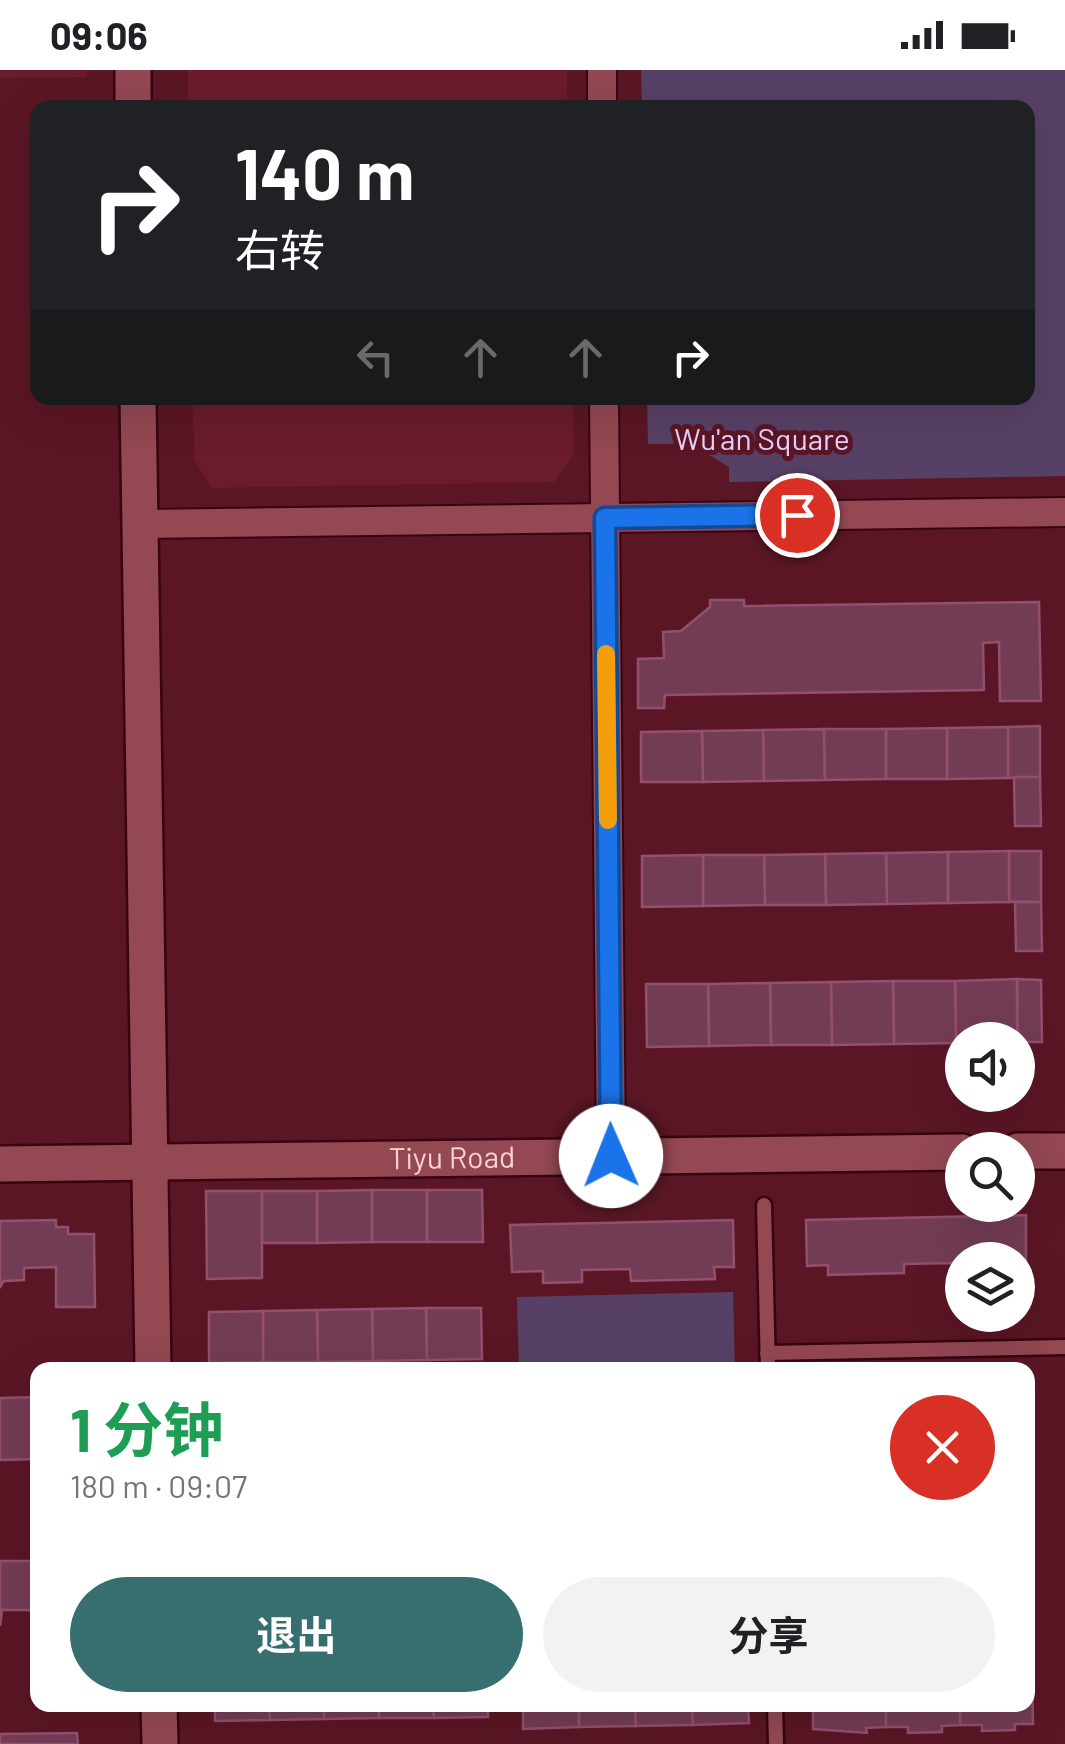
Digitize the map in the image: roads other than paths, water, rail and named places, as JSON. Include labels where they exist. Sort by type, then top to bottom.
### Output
[{"type":"street","points":[[133,70],[133,100]]},
{"type":"street","points":[[602,70],[602,100]]},
{"type":"street","points":[[138,405],[154,1362]]},
{"type":"street","points":[[604,405],[611,1156]]},
{"type":"street","points":[[140,524],[1065,512]]},
{"type":"street","points":[[1035,1151],[1065,1150]]},
{"type":"street","name":"Tiyu Road","points":[[0,1164],[945,1152]]},
{"type":"street","points":[[159,1712],[160,1744]]},
{"type":"lane","points":[[764,1205],[768,1362]]},
{"type":"lane","points":[[767,1353],[1065,1346]]},
{"type":"lane","points":[[775,1712],[776,1744]]},
{"type":"park label","name":"Wu'an Square","points":[[762,440]]}]
